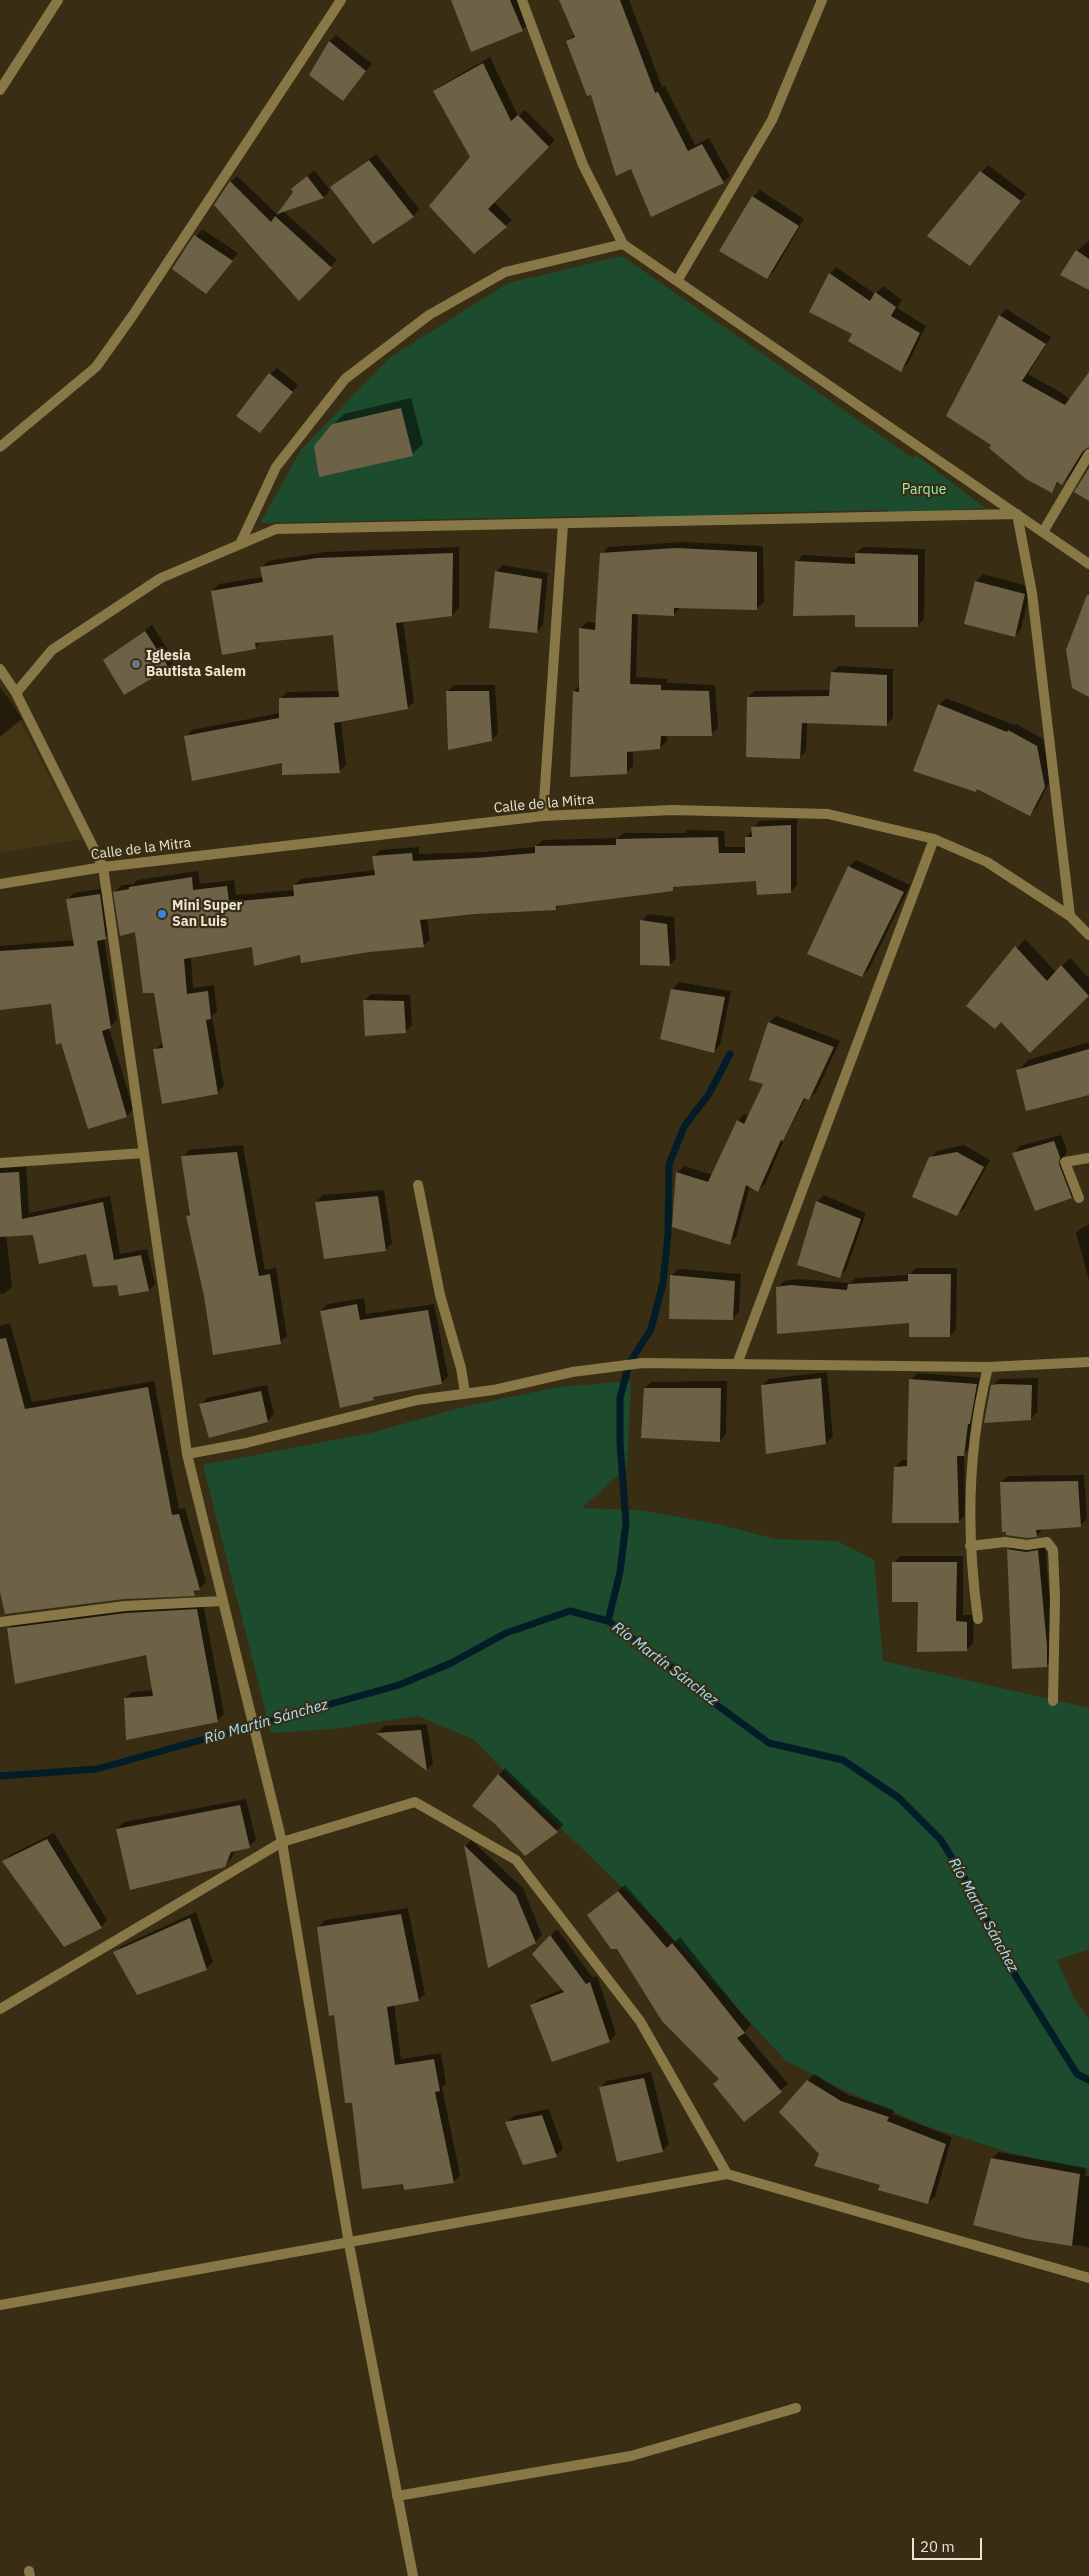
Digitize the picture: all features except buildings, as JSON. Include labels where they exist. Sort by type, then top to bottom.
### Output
[{"type":"street","points":[[0,90],[58,0]]},
{"type":"street","points":[[0,447],[96,367],[133,315],[341,0]]},
{"type":"street","points":[[522,0],[583,165],[623,244],[1089,564]]},
{"type":"street","points":[[677,281],[772,120],[822,0]]},
{"type":"street","points":[[240,544],[276,467],[345,379],[429,315],[505,272],[623,244]]},
{"type":"street","points":[[1043,532],[1089,454]]},
{"type":"street","points":[[16,693],[52,650],[161,578],[276,529],[1016,514]]},
{"type":"street","points":[[1016,514],[1032,593],[1070,916]]},
{"type":"street","points":[[543,816],[563,524]]},
{"type":"street","points":[[0,669],[16,693],[103,867],[187,1454],[282,1842],[349,2244],[413,2576]]},
{"type":"street","name":"Calle de la Mitra","points":[[0,884],[103,867],[543,816],[672,810],[828,814],[934,839],[987,862],[1070,916],[1089,934]]},
{"type":"street","points":[[737,1364],[934,839]]},
{"type":"street","points":[[0,1163],[66,1160],[144,1153]]},
{"type":"street","points":[[1079,1198],[1065,1162],[1089,1158]]},
{"type":"street","points":[[418,1185],[440,1295],[461,1368],[465,1394]]},
{"type":"street","points":[[187,1454],[246,1443],[417,1400],[493,1390],[572,1372],[643,1362],[988,1367],[1089,1362]]},
{"type":"street","points":[[978,1619],[970,1546],[973,1456],[988,1367]]},
{"type":"street","points":[[970,1546],[1004,1542],[1027,1545],[1047,1542],[1053,1550],[1055,1598],[1053,1701]]},
{"type":"street","points":[[0,1622],[125,1606],[222,1602]]},
{"type":"street","points":[[0,2009],[282,1842],[415,1802],[516,1860],[640,2021],[728,2174]]},
{"type":"street","points":[[0,2306],[728,2174],[1089,2278]]},
{"type":"street","points":[[397,2496],[631,2456],[796,2408]]},
{"type":"shaded area","points":[[0,683],[83,839],[0,853]]},
{"type":"green space","name":"Parque","points":[[622,256],[914,459],[916,455],[985,508],[887,514],[888,510],[743,513],[665,522],[635,515],[260,523],[301,450],[389,358],[508,283]]},
{"type":"green space","points":[[631,1381],[627,1467],[582,1508],[639,1510],[718,1524],[775,1539],[837,1541],[874,1560],[883,1661],[1089,1708],[1089,1949],[1057,1960],[1074,1998],[1089,2020],[1089,2170],[1011,2153],[926,2126],[833,2085],[785,2060],[656,1920],[545,1813],[473,1739],[418,1716],[334,1729],[271,1733],[203,1465],[370,1433],[467,1406],[558,1387]]},
{"type":"waterway","points":[[608,1621],[620,1572],[626,1523],[620,1443],[620,1398],[629,1364],[651,1329],[663,1283],[668,1234],[669,1164],[685,1125],[709,1094],[730,1054]]},
{"type":"waterway","name":"Río Martín Sánchez","points":[[0,1776],[97,1769],[399,1685],[451,1663],[506,1633],[570,1611],[608,1621],[667,1663],[714,1703],[769,1743],[843,1760],[899,1798],[941,1840],[976,1897],[1007,1962],[1077,2074],[1089,2080]]},
{"type":"place","name":"Iglesia Bautista Salem","points":[[136,664]]},
{"type":"place","name":"Mini Super San Luis","points":[[162,914]]}]
